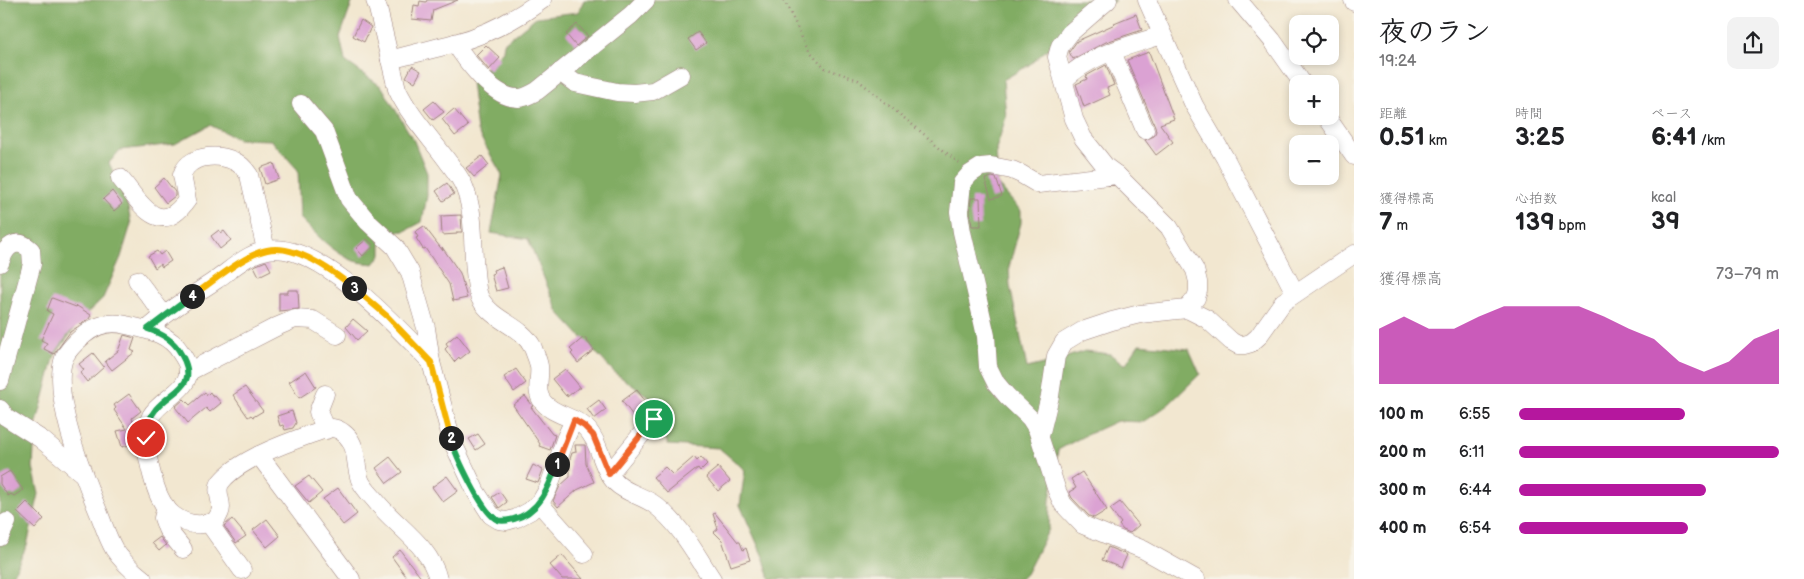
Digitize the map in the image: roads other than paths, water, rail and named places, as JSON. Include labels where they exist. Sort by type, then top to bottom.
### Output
[{"type":"street","points":[[390,60],[456,43],[500,26],[526,12],[542,0]]},
{"type":"street","points":[[456,43],[465,58],[490,85],[502,94],[520,98],[537,91],[635,12],[646,0]]},
{"type":"street","points":[[1108,0],[1070,33],[1060,46],[1057,57],[1067,98],[1083,138],[1106,167],[1117,175],[1169,227],[1195,270],[1198,291],[1196,298],[1186,309]]},
{"type":"street","points":[[1147,0],[1194,105],[1225,158],[1295,293]]},
{"type":"street","points":[[1238,0],[1272,40],[1297,75]]},
{"type":"street","points":[[379,3],[390,60],[397,89],[402,100],[440,149],[465,187],[471,207],[476,282],[480,299],[489,311],[503,322],[516,328],[532,346],[539,367],[538,384],[543,402],[549,408],[584,426],[593,435],[609,474],[617,484],[652,503],[667,514],[678,527],[706,576]]},
{"type":"street","points":[[1064,80],[1075,69],[1097,58],[1162,35]]},
{"type":"street","points":[[1112,52],[1146,130]]},
{"type":"street","points":[[560,72],[575,83],[617,92],[653,91],[681,75]]},
{"type":"street","points":[[301,104],[324,131],[349,199],[368,222],[394,248],[410,272],[426,328],[431,362],[452,441],[476,492],[491,515],[499,520],[507,521],[530,511],[539,503],[548,489],[574,420]]},
{"type":"street","points":[[1332,125],[1354,156]]},
{"type":"street","points":[[120,178],[153,216],[161,218],[169,216],[180,209],[187,200],[182,175],[188,164],[196,160],[222,157],[235,162],[243,167],[249,175],[266,250]]},
{"type":"street","points":[[1117,175],[1038,184],[1022,174],[991,166],[981,167],[970,174],[962,183],[959,212],[986,336],[988,367],[996,383],[1030,418],[1040,436],[1057,491],[1063,504],[1083,525],[1144,550],[1196,579]]},
{"type":"street","points":[[0,263],[7,248],[13,245],[20,244],[27,246],[31,250],[32,264],[0,381]]},
{"type":"street","points":[[148,329],[164,315],[247,258],[266,250],[279,250],[290,252],[329,269],[376,306],[431,362]]},
{"type":"street","points":[[1040,436],[1050,396],[1056,356],[1064,342],[1082,331],[1140,314],[1186,309],[1207,320],[1231,341],[1238,345],[1244,345],[1251,343],[1258,337],[1283,302],[1354,254]]},
{"type":"street","points":[[137,280],[164,315]]},
{"type":"street","points":[[188,372],[295,319],[313,320],[337,335]]},
{"type":"street","points":[[143,579],[114,549],[83,474],[65,411],[61,387],[61,370],[65,356],[72,346],[92,329],[115,323],[148,329],[171,340],[188,364],[186,380],[181,387],[156,408],[152,415],[146,438],[146,451],[157,492],[172,514],[188,523],[200,525],[215,521],[221,508],[218,489],[220,482],[259,455],[283,444],[333,428],[348,436],[352,443],[361,482],[378,504],[421,547],[432,561],[438,579]]},
{"type":"street","points":[[325,394],[318,412],[326,430]]},
{"type":"street","points":[[0,409],[6,417],[41,439],[83,474]]},
{"type":"street","points":[[609,474],[654,419]]},
{"type":"street","points":[[259,455],[352,579]]},
{"type":"street","points":[[539,503],[584,554]]},
{"type":"street","points":[[166,507],[163,518],[165,523],[183,549]]},
{"type":"street","points":[[209,524],[242,570]]}]
